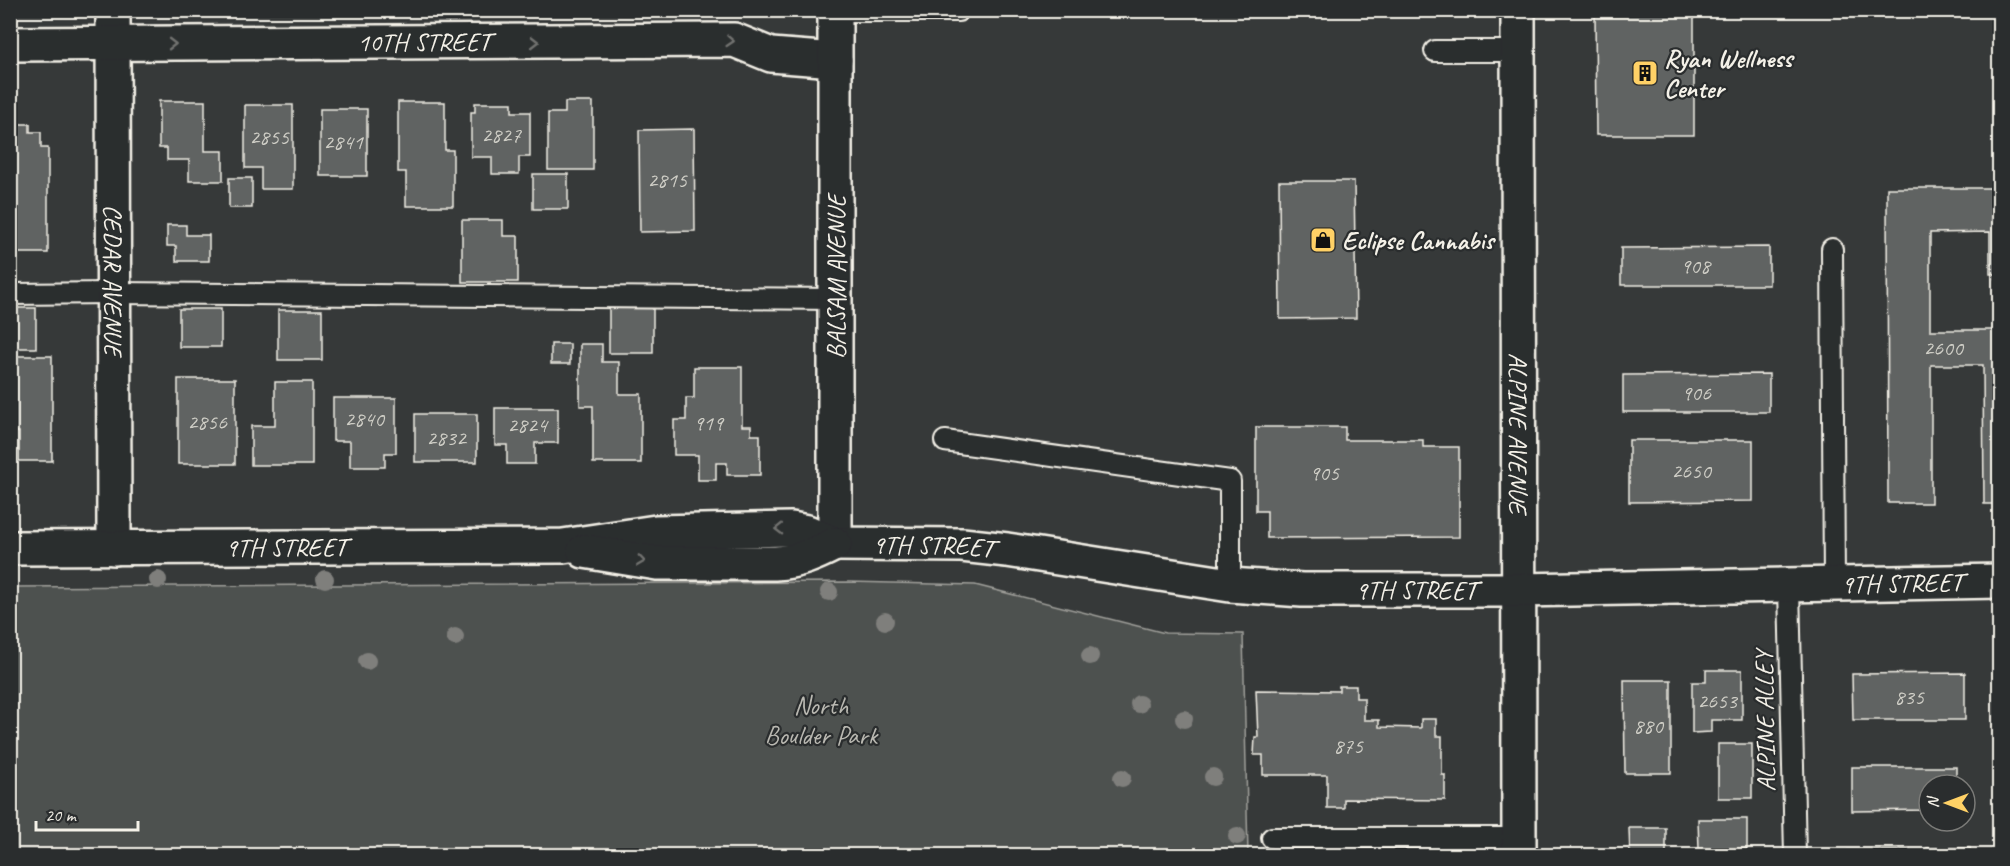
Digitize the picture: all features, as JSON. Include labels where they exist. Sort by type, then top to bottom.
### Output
[{"type":"street","name":"CEDAR AVENUE","points":[[113,10],[114,548]]},
{"type":"street","name":"ALPINE AVENUE","points":[[1518,10],[1519,847]]},
{"type":"street","name":"BALSAM AVENUE","points":[[835,11],[835,544]]},
{"type":"street","name":"10TH STREET","points":[[10,45],[735,40],[771,55],[835,60]]},
{"type":"street","name":"9TH STREET","points":[[10,548],[563,546],[656,532],[791,529],[807,532],[835,544],[970,546],[1230,585],[1302,591],[1519,591],[2000,581]]},
{"type":"lane","points":[[835,11],[958,11]]},
{"type":"lane","points":[[1435,51],[1518,51]]},
{"type":"lane","points":[[1832,249],[1834,585]]},
{"type":"lane","points":[[10,294],[836,299]]},
{"type":"lane","points":[[945,441],[1230,481],[1230,585]]},
{"type":"lane","name":"ALPINE ALLEY","points":[[1789,586],[1795,855]]},
{"type":"lane","points":[[1272,838],[1519,847]]},
{"type":"green space","name":"North Boulder Park","points":[[850,582],[975,585],[1165,633],[1243,634],[1248,855],[11,855],[11,587]]},
{"type":"building","name":"Ryan Wellness Center","points":[[1595,10],[1694,10],[1694,135],[1596,135]]},
{"type":"building","points":[[159,101],[205,101],[205,151],[223,151],[223,181],[189,181],[189,160],[167,160],[167,148],[159,148]]},
{"type":"building","points":[[398,102],[445,102],[445,150],[453,150],[453,206],[406,206],[406,172],[398,172]]},
{"type":"building","points":[[565,102],[593,102],[593,170],[548,170],[548,113],[565,113]]},
{"type":"building","points":[[475,103],[512,103],[512,112],[530,112],[530,157],[519,157],[519,174],[492,174],[492,157],[471,157],[471,112],[475,112]]},
{"type":"building","points":[[245,105],[293,105],[293,189],[261,189],[261,168],[245,168]]},
{"type":"building","points":[[320,109],[367,109],[367,176],[320,176]]},
{"type":"building","points":[[10,124],[30,124],[30,132],[41,132],[41,148],[48,148],[48,253],[10,253]]},
{"type":"building","points":[[694,129],[695,231],[640,232],[639,130]]},
{"type":"building","points":[[533,174],[568,174],[568,209],[533,209]]},
{"type":"building","points":[[229,178],[252,178],[252,208],[229,208]]},
{"type":"building","points":[[1279,181],[1354,181],[1356,318],[1280,319]]},
{"type":"building","points":[[1887,188],[2000,188],[2000,297],[1997,297],[1996,274],[1990,274],[1990,232],[1930,233],[1930,330],[2000,330],[2000,504],[1984,504],[1983,365],[1931,365],[1931,503],[1888,503]]},
{"type":"building","points":[[462,220],[503,220],[503,236],[518,236],[518,282],[462,282]]},
{"type":"building","points":[[167,225],[186,225],[186,235],[209,235],[209,261],[176,261],[176,246],[167,246]]},
{"type":"building","points":[[1769,247],[1769,285],[1621,285],[1621,248]]},
{"type":"building","points":[[609,306],[653,306],[653,353],[609,353]]},
{"type":"building","points":[[10,308],[36,308],[36,348],[10,348]]},
{"type":"building","points":[[179,309],[221,309],[221,347],[179,347]]},
{"type":"building","points":[[278,310],[322,310],[322,360],[278,360]]},
{"type":"building","points":[[551,344],[570,344],[570,364],[551,364]]},
{"type":"building","points":[[580,344],[602,344],[602,362],[619,362],[619,394],[641,394],[641,463],[593,463],[593,406],[580,406]]},
{"type":"building","points":[[10,356],[52,356],[52,461],[19,461],[19,432],[10,432]]},
{"type":"building","points":[[694,367],[742,367],[742,426],[751,426],[751,435],[760,435],[760,475],[727,475],[727,463],[716,463],[716,480],[698,480],[698,455],[674,455],[674,420],[686,420],[686,398],[694,398]]},
{"type":"building","points":[[1769,374],[1769,412],[1623,412],[1623,375]]},
{"type":"building","points":[[178,379],[235,379],[235,464],[178,464]]},
{"type":"building","points":[[275,382],[312,382],[312,465],[251,465],[251,426],[275,426]]},
{"type":"building","points":[[333,398],[396,398],[396,453],[385,453],[385,467],[350,467],[350,441],[333,441]]},
{"type":"building","points":[[495,408],[558,408],[558,443],[535,443],[535,464],[507,464],[507,445],[495,445]]},
{"type":"building","points":[[415,414],[477,414],[477,462],[415,462]]},
{"type":"building","points":[[1256,427],[1345,427],[1345,440],[1423,440],[1423,447],[1459,447],[1459,537],[1267,538],[1267,511],[1256,511]]},
{"type":"building","points":[[1629,440],[1753,440],[1753,501],[1629,502]]},
{"type":"building","points":[[1706,670],[1742,670],[1742,720],[1711,720],[1711,732],[1692,733],[1692,682],[1706,682]]},
{"type":"building","points":[[1965,673],[1965,720],[1853,720],[1852,674]]},
{"type":"building","points":[[1624,680],[1671,680],[1671,773],[1625,773]]},
{"type":"building","points":[[1339,686],[1356,686],[1356,698],[1364,698],[1364,720],[1379,720],[1379,727],[1421,728],[1421,719],[1436,719],[1436,736],[1442,736],[1442,775],[1445,775],[1445,800],[1344,799],[1344,808],[1327,808],[1327,775],[1263,775],[1263,755],[1254,755],[1255,737],[1258,737],[1256,690],[1339,691]]},
{"type":"building","points":[[1718,744],[1752,744],[1752,798],[1718,798]]},
{"type":"building","points":[[1852,767],[1956,767],[1956,773],[1917,773],[1917,810],[1852,811]]},
{"type":"building","points":[[1698,819],[1747,819],[1747,849],[1699,849]]},
{"type":"building","points":[[1629,828],[1666,828],[1666,856],[1630,856]]},
{"type":"building","points":[[1927,848],[1970,848],[1971,856],[1927,856]]},
{"type":"building","points":[[1848,850],[1910,850],[1910,856],[1848,856]]},
{"type":"place","name":"Ryan Wellness Center","points":[[1645,73]]},
{"type":"place","name":"Eclipse Cannabis","points":[[1323,240]]}]
